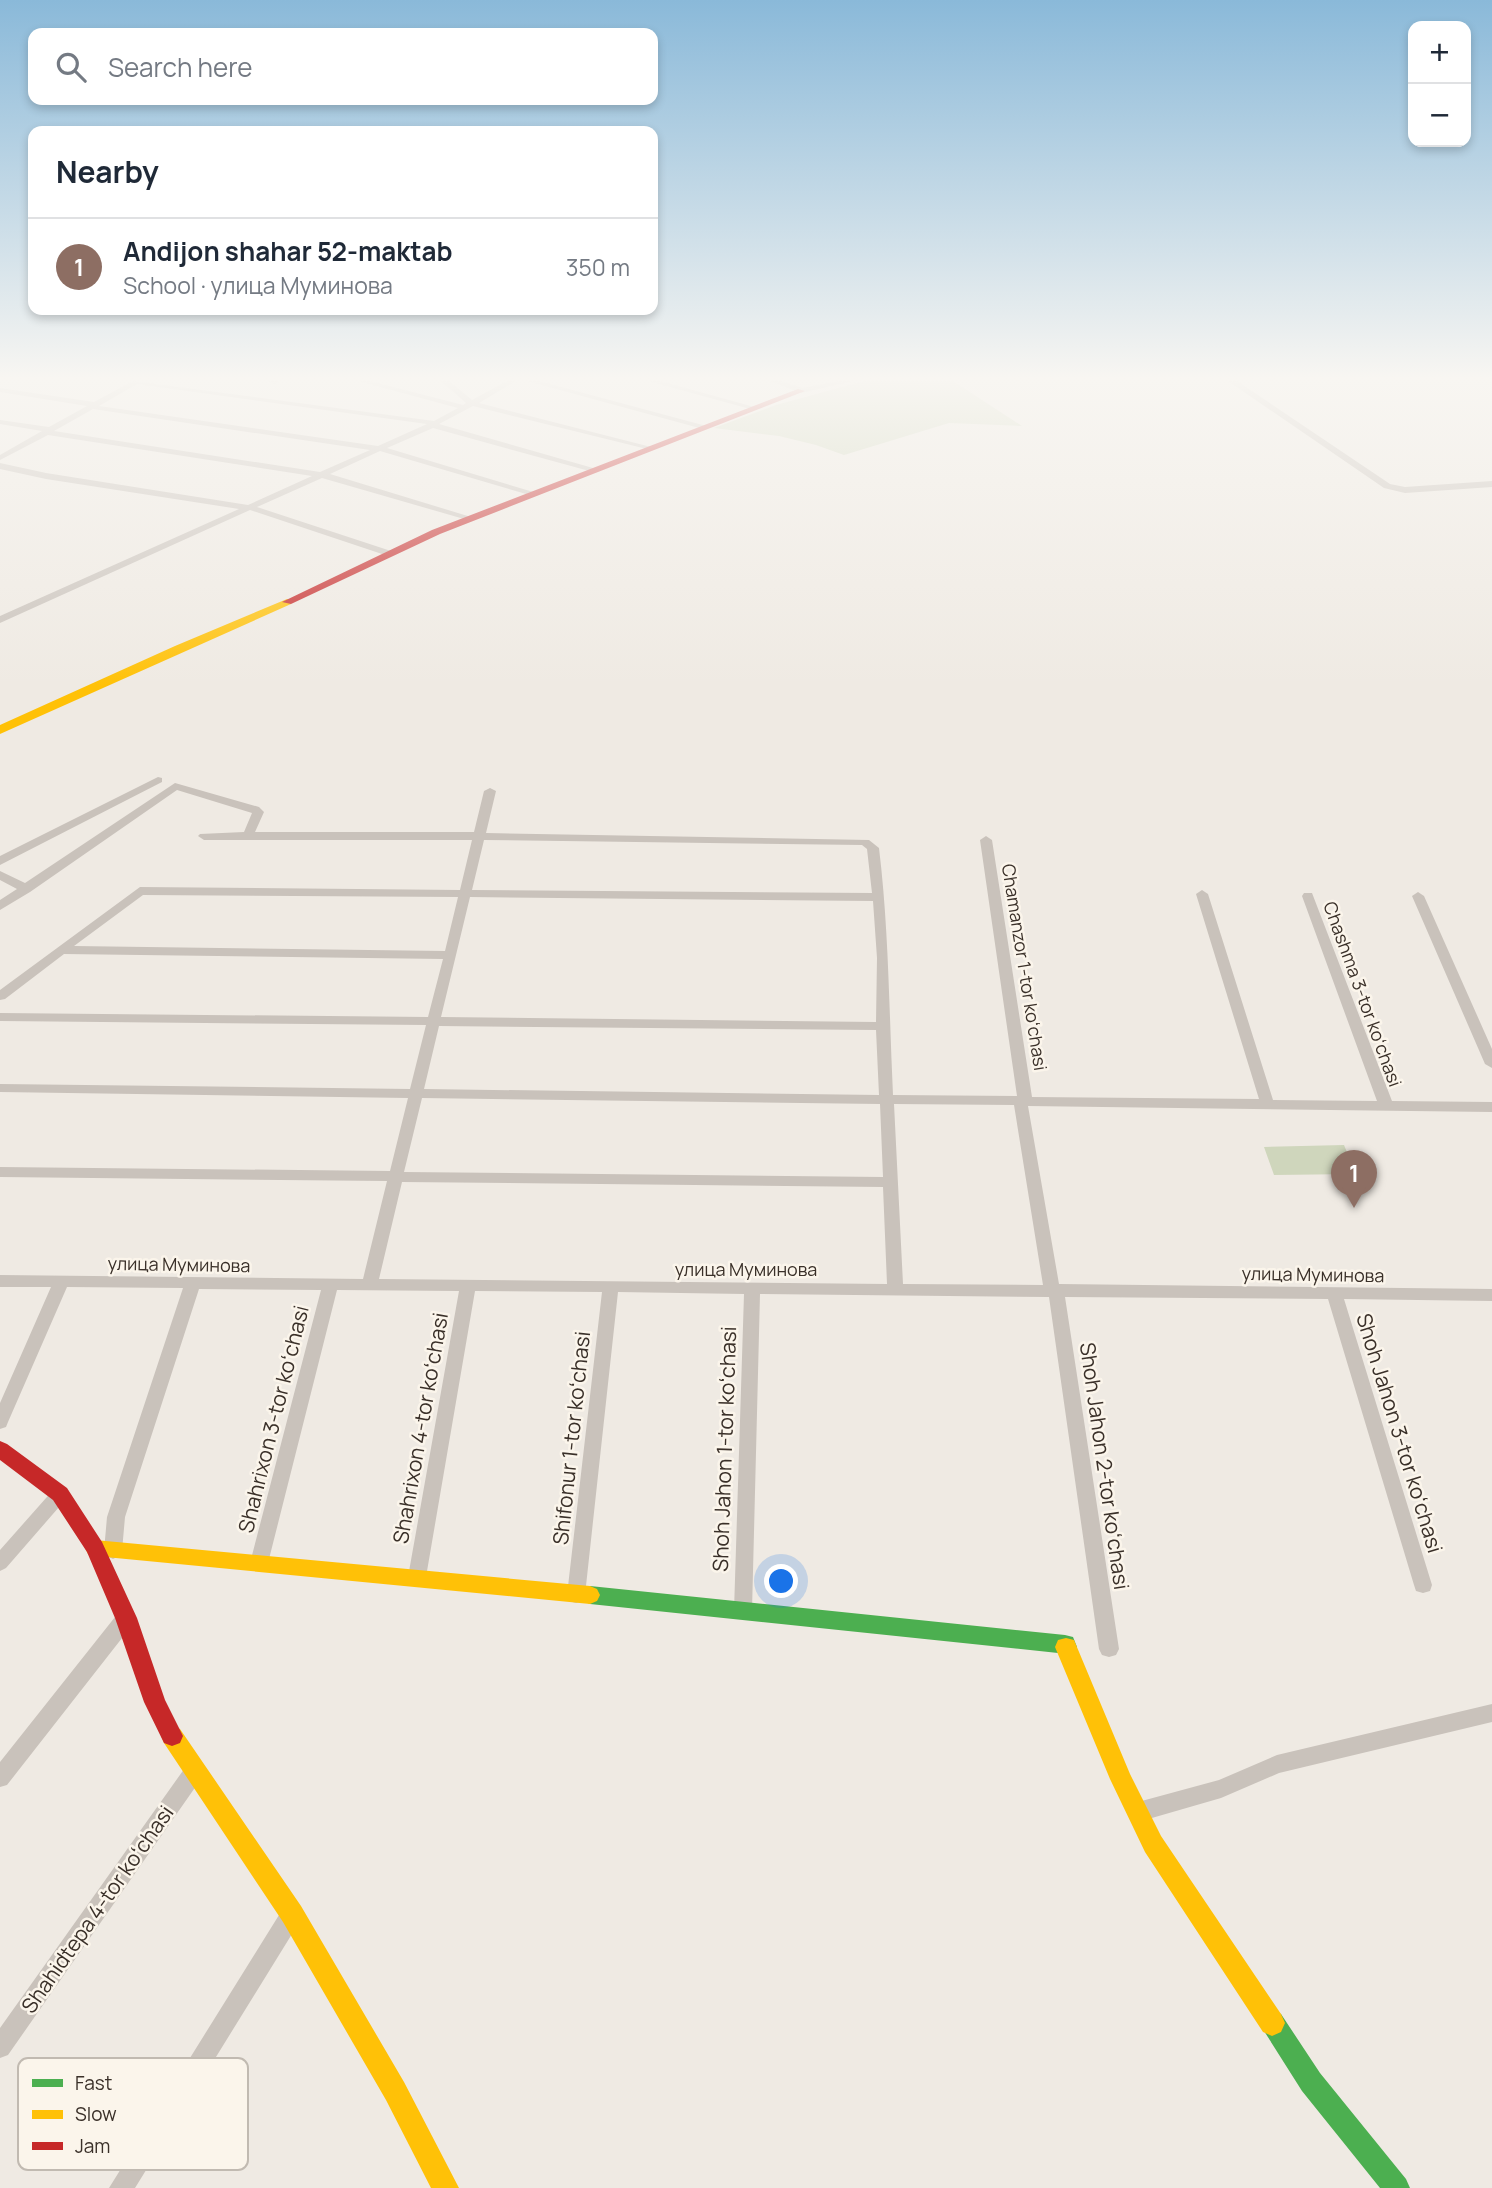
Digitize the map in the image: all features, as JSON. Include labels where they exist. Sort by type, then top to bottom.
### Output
[{"type":"street","points":[[92,483],[251,508],[388,553]]},
{"type":"street","points":[[0,620],[306,483]]},
{"type":"street","points":[[346,483],[468,519]]},
{"type":"street","points":[[498,483],[536,494]]},
{"type":"street","points":[[0,730],[179,648],[258,616],[388,553],[563,483]]},
{"type":"street","points":[[1383,483],[1405,490],[1492,484]]},
{"type":"street","points":[[0,861],[158,780]]},
{"type":"street","points":[[0,906],[175,786],[255,809],[258,812],[248,836]]},
{"type":"street","points":[[369,1286],[490,791]]},
{"type":"street","points":[[204,836],[480,836],[865,842],[873,848],[883,958],[883,1026],[895,1289]]},
{"type":"street","name":"Chamanzor 1-tor koʻchasi","points":[[986,840],[1023,1100],[1054,1289]]},
{"type":"street","points":[[0,875],[26,889]]},
{"type":"street","points":[[0,996],[141,891],[878,897]]},
{"type":"street","points":[[1202,894],[1267,1103]]},
{"type":"street","name":"Chashma 3-tor koʻchasi","points":[[1308,896],[1386,1105]]},
{"type":"street","points":[[1418,896],[1492,1064]]},
{"type":"street","points":[[61,950],[450,954]]},
{"type":"street","points":[[0,1017],[883,1026]]},
{"type":"street","points":[[0,1088],[1492,1107]]},
{"type":"street","points":[[0,1172],[889,1182]]},
{"type":"street","name":"улица Муминова","points":[[0,1281],[1492,1295]]},
{"type":"street","points":[[0,1422],[61,1282]]},
{"type":"street","points":[[113,1551],[116,1517],[194,1283]]},
{"type":"street","name":"Shahrixon 3-tor koʻchasi","points":[[259,1563],[330,1286]]},
{"type":"street","name":"Shahrixon 4-tor koʻchasi","points":[[417,1577],[468,1286]]},
{"type":"street","name":"Shifonur 1-tor koʻchasi","points":[[576,1595],[611,1287]]},
{"type":"street","name":"Shoh Jahon 1-tor koʻchasi","points":[[743,1611],[751,1289]]},
{"type":"street","name":"Shoh Jahon 2-tor koʻchasi","points":[[1054,1289],[1110,1649]]},
{"type":"street","name":"Shoh Jahon 3-tor koʻchasi","points":[[1334,1294],[1423,1585]]},
{"type":"street","points":[[0,1449],[60,1494],[95,1548],[126,1618],[155,1702],[194,1772],[292,1914],[395,2091],[427,2157],[446,2188]]},
{"type":"street","points":[[0,1563],[60,1494]]},
{"type":"street","points":[[95,1548],[417,1577],[1065,1644],[1121,1779],[1153,1844],[1311,2082],[1397,2188]]},
{"type":"street","points":[[0,1779],[126,1618]]},
{"type":"street","points":[[1138,1812],[1221,1790],[1277,1764],[1492,1713]]},
{"type":"street","name":"Shahidtepa 4-tor koʻchasi","points":[[0,2047],[194,1772]]},
{"type":"street","points":[[202,2058],[292,1914]]},
{"type":"street","points":[[121,2188],[132,2170]]},
{"type":"green space","points":[[1344,1145],[1356,1174],[1274,1175],[1264,1147]]},
{"type":"traffic: fast","points":[[590,1595],[1065,1644],[1066,1647]]},
{"type":"traffic: fast","points":[[1272,2023],[1311,2082],[1397,2188]]},
{"type":"traffic: slow","points":[[0,730],[287,602]]},
{"type":"traffic: slow","points":[[95,1548],[590,1595]]},
{"type":"traffic: slow","points":[[1066,1647],[1121,1779],[1153,1844],[1272,2023]]},
{"type":"traffic: slow","points":[[172,1736],[292,1914],[395,2091],[427,2157],[446,2188]]},
{"type":"traffic: jam","points":[[287,602],[436,532],[563,483]]},
{"type":"traffic: jam","points":[[0,1449],[60,1494],[95,1548],[126,1618],[155,1702],[172,1736]]},
{"type":"place","name":"Andijon shahar 52-maktab","points":[[1354,1208]]}]
